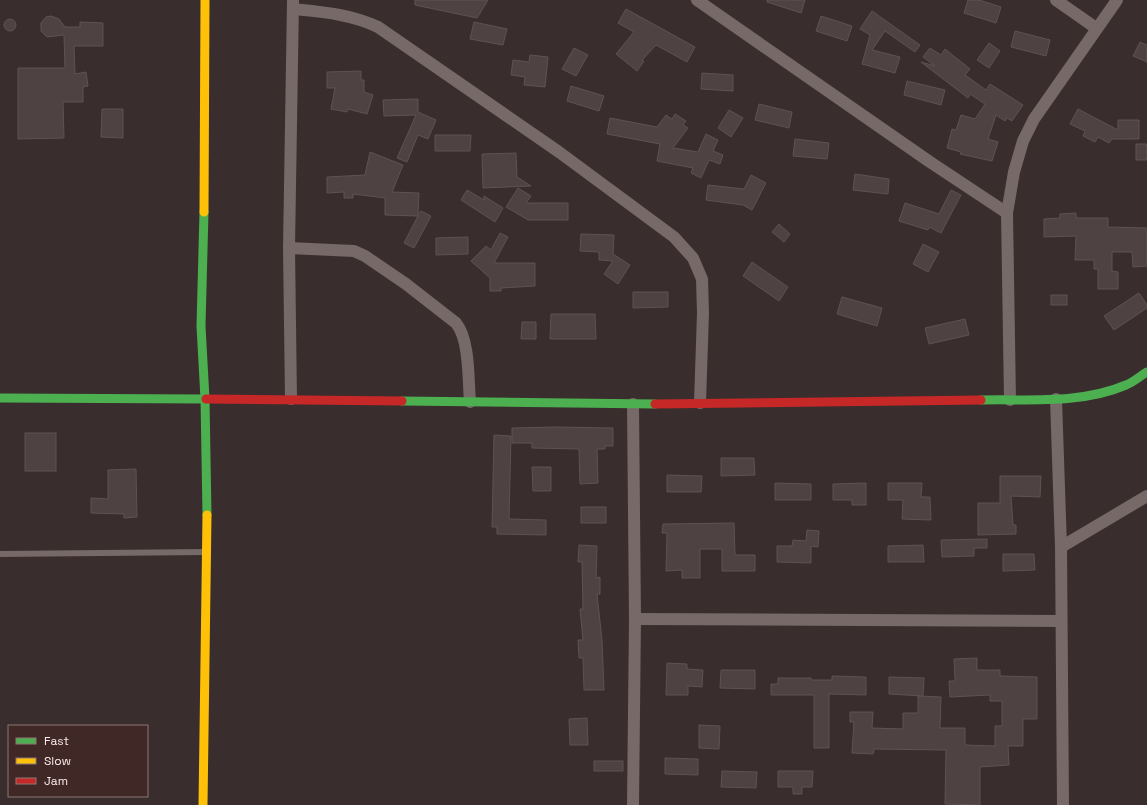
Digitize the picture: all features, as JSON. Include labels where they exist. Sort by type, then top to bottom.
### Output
[{"type":"street","points":[[203,805],[203,719],[208,552],[205,399],[201,326],[205,165],[205,0]]},
{"type":"street","points":[[697,0],[930,162],[1007,213]]},
{"type":"street","points":[[1056,0],[1096,28]]},
{"type":"street","points":[[1010,400],[1007,213],[1014,172],[1023,141],[1034,119],[1096,28],[1117,0]]},
{"type":"street","points":[[291,398],[289,248],[293,4],[363,19],[378,27],[532,134],[674,237],[693,258],[702,279],[703,313],[700,403]]},
{"type":"street","points":[[289,248],[354,251],[366,256],[406,284],[456,323],[462,330],[464,340],[470,402]]},
{"type":"street","points":[[1127,385],[1147,372]]},
{"type":"street","points":[[0,398],[291,398],[633,404],[1010,400],[1056,399],[1094,395],[1127,385],[1147,381]]},
{"type":"street","points":[[1056,399],[1061,547],[1063,805]]},
{"type":"street","points":[[633,404],[635,619],[633,805]]},
{"type":"street","points":[[1061,547],[1147,496]]},
{"type":"street","points":[[635,619],[1062,622]]},
{"type":"lane","points":[[0,554],[208,552]]},
{"type":"building","points":[[415,0],[488,0],[477,18],[415,5]]},
{"type":"building","points":[[767,0],[805,0],[801,13],[767,2]]},
{"type":"building","points":[[968,0],[979,0],[1001,7],[996,23],[964,13]]},
{"type":"building","points":[[626,9],[695,47],[687,62],[656,45],[642,60],[644,61],[637,71],[616,54],[634,32],[618,23]]},
{"type":"building","points":[[872,11],[920,45],[915,52],[885,31],[872,50],[900,57],[895,73],[862,64],[870,35],[860,29]]},
{"type":"building","points":[[51,16],[59,19],[65,27],[80,27],[80,22],[103,23],[103,46],[74,46],[75,74],[86,72],[88,86],[83,87],[83,102],[63,102],[64,138],[18,139],[18,68],[65,68],[64,35],[47,37],[41,31],[41,23],[46,17]]},
{"type":"building","points":[[821,16],[852,26],[847,41],[816,31]]},
{"type":"building","points":[[8,19],[12,19],[16,25],[12,31],[8,31],[4,27],[4,23]]},
{"type":"building","points":[[474,22],[507,29],[503,45],[470,39]]},
{"type":"building","points":[[1015,31],[1050,40],[1046,56],[1011,47]]},
{"type":"building","points":[[1140,42],[1147,45],[1147,62],[1133,56]]},
{"type":"building","points":[[989,43],[1000,51],[989,68],[977,60]]},
{"type":"building","points":[[574,48],[588,55],[576,76],[562,69]]},
{"type":"building","points":[[930,48],[941,55],[945,49],[970,69],[965,75],[986,90],[990,84],[1023,105],[1012,121],[1007,118],[1005,121],[996,115],[988,139],[998,142],[992,161],[960,154],[961,152],[947,148],[952,129],[956,130],[961,115],[975,119],[985,104],[970,94],[968,98],[921,62],[935,66],[923,57]]},
{"type":"building","points":[[530,55],[548,57],[545,87],[524,85],[525,77],[511,75],[513,60],[529,62]]},
{"type":"building","points":[[361,71],[361,80],[364,80],[364,92],[373,95],[367,114],[348,109],[347,112],[331,109],[335,88],[327,88],[327,72]]},
{"type":"building","points":[[702,73],[733,75],[733,91],[701,89]]},
{"type":"building","points":[[907,81],[945,90],[941,105],[904,95]]},
{"type":"building","points":[[571,86],[604,96],[599,111],[567,101]]},
{"type":"building","points":[[418,99],[418,112],[436,120],[428,139],[418,135],[407,162],[397,158],[416,115],[384,116],[383,100]]},
{"type":"building","points":[[759,104],[792,112],[789,128],[755,120]]},
{"type":"building","points":[[102,109],[123,109],[123,138],[101,137]]},
{"type":"building","points":[[1078,109],[1118,130],[1118,120],[1139,120],[1139,139],[1112,139],[1109,143],[1098,137],[1095,142],[1083,136],[1085,131],[1070,124]]},
{"type":"building","points":[[729,110],[743,118],[731,137],[718,128]]},
{"type":"building","points":[[675,114],[686,121],[683,125],[688,128],[673,148],[698,152],[706,134],[718,140],[713,151],[723,155],[720,164],[709,160],[701,178],[691,173],[693,168],[657,161],[660,144],[607,134],[610,118],[657,127],[666,115],[672,119]]},
{"type":"building","points":[[435,135],[471,135],[470,151],[435,151]]},
{"type":"building","points":[[795,139],[829,143],[827,159],[793,156]]},
{"type":"building","points":[[1136,144],[1147,144],[1147,160],[1136,160]]},
{"type":"building","points":[[370,152],[403,165],[392,192],[419,193],[418,215],[421,211],[431,216],[414,248],[404,243],[418,216],[385,215],[385,198],[353,194],[353,198],[344,198],[344,192],[327,193],[327,177],[365,175]]},
{"type":"building","points":[[516,153],[517,177],[531,186],[483,188],[482,154]]},
{"type":"building","points":[[855,174],[889,179],[888,194],[853,190]]},
{"type":"building","points":[[751,175],[766,183],[752,210],[743,205],[706,200],[708,185],[744,189]]},
{"type":"building","points":[[518,188],[531,196],[526,203],[568,203],[568,220],[528,220],[506,207]]},
{"type":"building","points":[[467,190],[484,200],[484,196],[503,208],[495,222],[461,200]]},
{"type":"building","points":[[951,190],[961,195],[941,233],[929,227],[928,230],[899,221],[905,203],[939,214]]},
{"type":"building","points":[[1076,213],[1076,218],[1108,218],[1108,227],[1147,228],[1147,266],[1133,267],[1132,252],[1112,252],[1112,271],[1118,272],[1118,289],[1098,289],[1098,269],[1094,269],[1094,260],[1075,260],[1076,236],[1044,237],[1044,219],[1060,218],[1060,214]]},
{"type":"building","points":[[779,224],[790,234],[784,242],[772,232]]},
{"type":"building","points":[[500,233],[508,237],[494,263],[535,263],[535,286],[501,288],[501,291],[490,291],[490,278],[471,261],[486,246],[491,250]]},
{"type":"building","points":[[581,234],[614,235],[613,254],[630,265],[618,284],[604,274],[613,261],[599,260],[599,252],[580,251]]},
{"type":"building","points":[[468,237],[468,254],[436,255],[436,238]]},
{"type":"building","points":[[923,244],[939,252],[928,272],[913,264]]},
{"type":"building","points":[[752,262],[788,287],[779,301],[743,276]]},
{"type":"building","points":[[633,292],[668,292],[668,307],[633,308]]},
{"type":"building","points":[[1139,293],[1147,305],[1147,308],[1114,330],[1104,316]]},
{"type":"building","points":[[1051,295],[1067,295],[1067,305],[1051,305]]},
{"type":"building","points":[[842,297],[882,308],[877,326],[837,314]]},
{"type":"building","points":[[551,314],[595,314],[596,339],[550,339]]},
{"type":"building","points":[[965,319],[969,335],[929,344],[925,328]]},
{"type":"building","points":[[522,322],[536,322],[536,339],[521,339]]},
{"type":"building","points":[[512,428],[613,428],[613,446],[605,446],[605,449],[597,449],[598,483],[580,484],[579,449],[532,448],[532,443],[512,443]]},
{"type":"building","points":[[25,433],[56,433],[56,471],[25,471]]},
{"type":"building","points":[[494,435],[511,436],[509,519],[546,520],[546,535],[497,534],[497,527],[492,527]]},
{"type":"building","points":[[721,458],[754,458],[755,475],[721,476]]},
{"type":"building","points":[[532,467],[551,467],[551,491],[533,491]]},
{"type":"building","points":[[136,469],[137,517],[124,518],[124,514],[91,513],[91,498],[108,499],[108,470]]},
{"type":"building","points":[[667,475],[702,476],[701,492],[667,492]]},
{"type":"building","points":[[1000,476],[1041,476],[1040,497],[1011,496],[1013,525],[1016,525],[1016,534],[978,535],[978,503],[1000,503]]},
{"type":"building","points":[[775,483],[811,484],[811,500],[775,500]]},
{"type":"building","points":[[866,483],[866,505],[852,505],[852,500],[833,500],[833,484]]},
{"type":"building","points":[[888,483],[922,483],[921,497],[930,497],[931,520],[902,519],[903,500],[888,500]]},
{"type":"building","points":[[581,507],[606,507],[606,523],[581,523]]},
{"type":"building","points":[[734,523],[735,555],[755,555],[755,571],[722,571],[722,549],[700,549],[700,578],[682,578],[682,570],[666,571],[667,533],[662,533],[663,524]]},
{"type":"building","points":[[807,530],[819,531],[818,547],[811,546],[811,563],[777,562],[777,546],[792,546],[793,540],[806,541]]},
{"type":"building","points":[[987,539],[987,548],[974,548],[974,556],[942,557],[941,540]]},
{"type":"building","points":[[579,545],[597,546],[596,578],[600,577],[600,594],[597,594],[602,640],[604,690],[584,690],[583,658],[579,658],[578,640],[583,640],[580,609],[583,609],[582,562],[578,562]]},
{"type":"building","points":[[923,545],[924,562],[888,562],[888,546]]},
{"type":"building","points":[[1003,554],[1034,554],[1035,570],[1003,571]]},
{"type":"building","points":[[977,658],[977,670],[1000,670],[1000,676],[1037,677],[1037,719],[1023,719],[1023,746],[1008,746],[1009,765],[980,767],[980,805],[945,804],[946,750],[874,749],[873,754],[852,753],[854,722],[850,722],[850,712],[873,712],[872,728],[903,729],[903,713],[918,713],[918,696],[941,697],[940,728],[965,728],[965,745],[995,746],[995,726],[1002,726],[1002,701],[990,701],[990,695],[950,697],[949,681],[955,681],[954,659]]},
{"type":"building","points":[[667,663],[687,664],[687,669],[703,670],[702,687],[688,686],[688,695],[666,695]]},
{"type":"building","points":[[721,670],[755,670],[755,689],[720,688]]},
{"type":"building","points":[[832,676],[866,677],[866,695],[829,694],[829,748],[814,748],[814,695],[771,695],[771,684],[778,684],[778,678],[811,678],[811,680],[832,680]]},
{"type":"building","points":[[889,677],[924,678],[923,696],[889,694]]},
{"type":"building","points":[[587,718],[588,745],[570,745],[569,719]]},
{"type":"building","points":[[699,725],[720,726],[719,749],[699,748]]},
{"type":"building","points":[[665,758],[698,759],[698,775],[665,774]]},
{"type":"building","points":[[594,761],[623,761],[623,771],[594,771]]},
{"type":"building","points":[[722,771],[757,772],[756,788],[721,787]]},
{"type":"building","points":[[778,771],[813,771],[812,787],[802,787],[802,794],[793,794],[793,787],[778,787]]},
{"type":"traffic: fast","points":[[204,212],[201,326],[205,399],[207,515]]},
{"type":"traffic: fast","points":[[981,400],[1036,400],[1073,398],[1092,395],[1126,385],[1147,372]]},
{"type":"traffic: fast","points":[[0,398],[206,399]]},
{"type":"traffic: fast","points":[[402,401],[655,404]]},
{"type":"traffic: slow","points":[[204,212],[205,0]]},
{"type":"traffic: slow","points":[[203,805],[207,515]]},
{"type":"traffic: jam","points":[[206,399],[402,401]]},
{"type":"traffic: jam","points":[[655,404],[981,400]]}]
